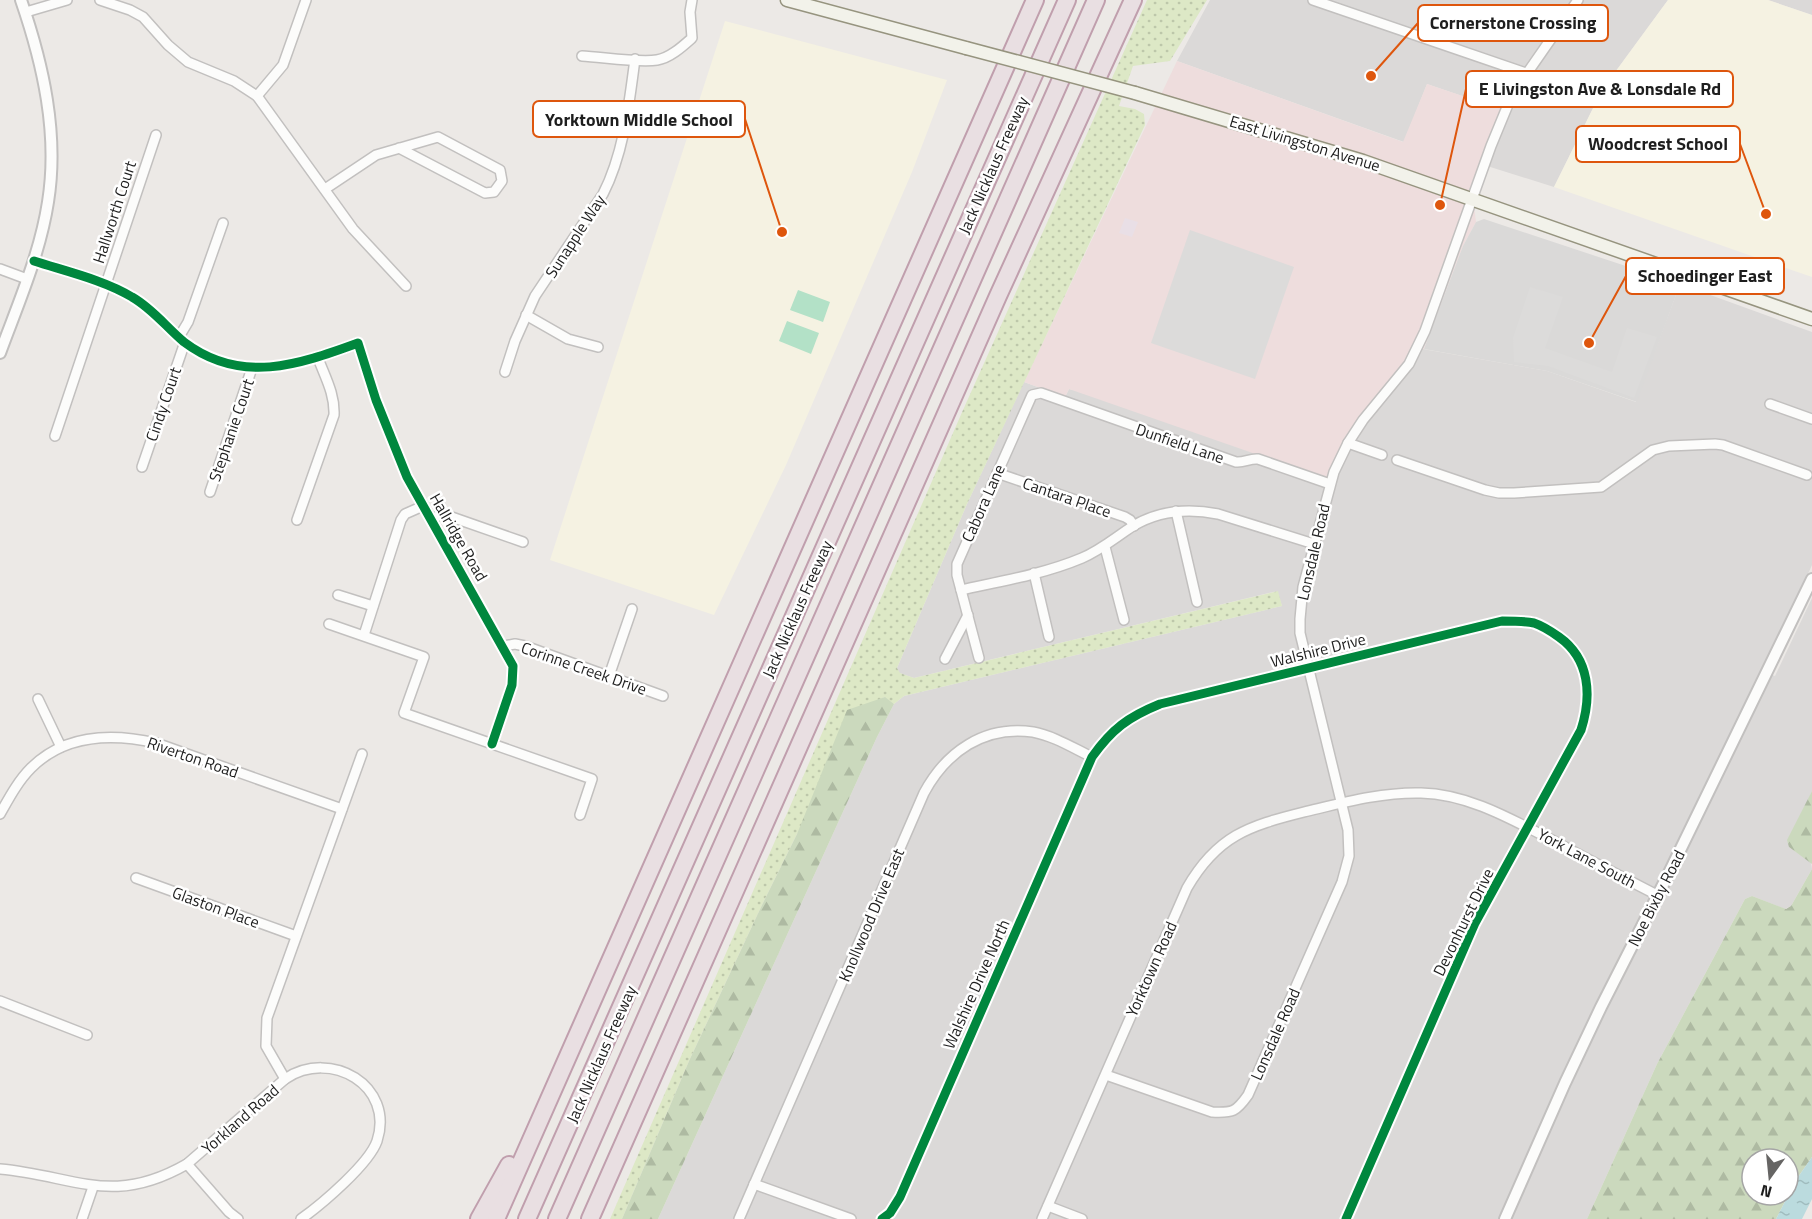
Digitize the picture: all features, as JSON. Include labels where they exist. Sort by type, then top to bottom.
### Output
[{"type":"highway","points":[[496,1219],[1035,0]]},
{"type":"highway","name":"Jack Nicklaus Freeway","points":[[527,1219],[1067,0]]},
{"type":"highway","name":"Jack Nicklaus Freeway","points":[[557,1219],[1096,0]]},
{"type":"highway","points":[[590,1219],[998,296],[1133,0]]},
{"type":"highway","points":[[479,1219],[517,1152],[536,1128]]},
{"type":"highway","points":[[599,1219],[618,1154]]},
{"type":"main road","name":"East Livingston Avenue","points":[[787,0],[1135,93],[1363,161],[1812,319]]},
{"type":"street","points":[[1,350],[34,261],[48,202],[52,143],[49,110],[42,75],[21,0]]},
{"type":"street","points":[[26,12],[67,0]]},
{"type":"street","points":[[100,0],[143,17],[168,45],[188,62],[234,81],[257,96],[353,229],[406,286]]},
{"type":"street","points":[[257,96],[283,64],[306,0]]},
{"type":"street","points":[[582,56],[658,60],[669,56],[692,38],[690,12],[692,0]]},
{"type":"street","points":[[1313,0],[1526,73]]},
{"type":"street","name":"Lonsdale Road","points":[[1106,1075],[1212,1112],[1226,1113],[1240,1107],[1248,1095],[1346,870],[1350,844],[1300,633],[1299,619],[1303,587],[1330,484],[1348,443],[1409,364],[1425,331],[1472,198],[1512,95],[1578,0]]},
{"type":"street","name":"Sunapple Way","points":[[505,372],[535,296],[609,184],[628,113],[635,59]]},
{"type":"street","name":"Hallworth Court","points":[[55,436],[156,135]]},
{"type":"street","points":[[325,189],[376,154],[438,137],[500,170],[502,181],[494,192],[485,193],[399,148]]},
{"type":"street","name":"Cindy Court","points":[[142,466],[182,339],[223,223]]},
{"type":"street","points":[[34,261],[118,290],[141,303],[182,339],[212,358],[264,369],[318,358],[332,392],[335,403],[334,415],[297,520]]},
{"type":"street","points":[[0,269],[27,279]]},
{"type":"street","points":[[526,315],[568,339],[598,347]]},
{"type":"street","name":"Hallridge Road","points":[[318,358],[358,343],[390,437],[423,506],[504,646],[513,666],[514,676],[492,744]]},
{"type":"street","name":"Stephanie Court","points":[[210,492],[252,368]]},
{"type":"street","name":"Dunfield Lane","points":[[1032,395],[1041,393],[1236,462],[1252,458],[1258,459],[1330,484]]},
{"type":"street","name":"Cabora Lane","points":[[979,658],[957,564],[1032,395]]},
{"type":"street","points":[[1770,404],[1812,419]]},
{"type":"street","points":[[1348,443],[1382,455]]},
{"type":"street","points":[[1397,460],[1499,494],[1602,487],[1653,450],[1669,446],[1723,445],[1807,475]]},
{"type":"street","name":"Cantara Place","points":[[997,473],[1125,517],[1134,526]]},
{"type":"street","points":[[364,635],[401,520],[405,514],[423,506]]},
{"type":"street","points":[[1176,511],[1197,602]]},
{"type":"street","points":[[962,590],[1074,561],[1105,547],[1148,519],[1176,511],[1202,511],[1218,514],[1314,544]]},
{"type":"street","points":[[431,519],[443,514],[523,542]]},
{"type":"street","points":[[1105,547],[1124,620]]},
{"type":"street","points":[[1034,573],[1049,637]]},
{"type":"street","name":"Noe Bixby Road","points":[[1505,1219],[1565,1083],[1812,579]]},
{"type":"street","points":[[338,595],[373,606]]},
{"type":"street","points":[[609,676],[633,609]]},
{"type":"street","points":[[945,659],[968,615]]},
{"type":"street","name":"Walshire Drive","points":[[1092,757],[1104,739],[1120,724],[1138,713],[1160,704],[1309,667],[1502,621],[1537,624],[1566,643]]},
{"type":"street","points":[[329,624],[424,657],[404,713],[592,779],[579,815]]},
{"type":"street","name":"Devonhurst Drive","points":[[1346,1219],[1475,923],[1581,730],[1586,714],[1587,682],[1582,667],[1566,643]]},
{"type":"street","name":"Corinne Creek Drive","points":[[504,646],[515,644],[525,646],[663,696]]},
{"type":"street","points":[[39,699],[62,747]]},
{"type":"street","name":"Knollwood Drive East","points":[[739,1219],[924,793],[940,767],[948,758],[974,741],[986,736],[1020,731],[1033,732],[1058,740],[1092,757]]},
{"type":"street","name":"Riverton Road","points":[[0,814],[18,783],[31,768],[49,754],[62,747],[108,736],[156,743],[342,809]]},
{"type":"street","name":"Yorkland Road","points":[[0,1169],[25,1172],[93,1187],[122,1187],[152,1181],[188,1164],[285,1079],[266,1046],[267,1018],[362,754]]},
{"type":"street","name":"Walshire Drive North","points":[[882,1219],[890,1213],[900,1197],[1092,757]]},
{"type":"street","name":"York Lane South","points":[[1342,803],[1399,794],[1439,794],[1485,807],[1657,895]]},
{"type":"street","name":"Yorktown Road","points":[[1042,1219],[1187,888],[1197,871],[1225,841],[1243,831],[1274,820],[1342,803]]},
{"type":"street","name":"Glaston Place","points":[[136,878],[296,936]]},
{"type":"street","points":[[0,1001],[87,1035]]},
{"type":"street","points":[[285,1079],[298,1070],[311,1067],[339,1069],[354,1077],[370,1093],[378,1110],[380,1125],[374,1149],[364,1164],[301,1219]]},
{"type":"street","points":[[188,1164],[229,1212],[238,1219]]},
{"type":"street","points":[[754,1184],[850,1219]]},
{"type":"street","points":[[82,1219],[93,1187]]},
{"type":"street","points":[[1048,1206],[1082,1219]]},
{"type":"shaded area","points":[[1210,0],[1668,0],[1602,90],[1554,187],[1484,165],[1503,110],[1427,84],[1404,142],[1177,61]]},
{"type":"shaded area","points":[[1668,0],[1768,0],[1812,15],[1812,277],[1554,187],[1602,90]]},
{"type":"shaded area","points":[[1768,0],[1812,0],[1812,15]]},
{"type":"shaded area","points":[[725,21],[947,80],[912,172],[786,465],[714,615],[550,560]]},
{"type":"shaded area","points":[[1177,61],[1403,142],[1427,84],[1504,110],[1473,196],[1476,222],[1463,246],[1424,349],[1417,348],[1343,452],[1330,480],[1069,389],[1065,397],[1024,382]]},
{"type":"shaded area","points":[[1125,218],[1138,222],[1132,237],[1119,233]]},
{"type":"shaded area","points":[[1484,219],[1680,284],[1637,402],[1547,371],[1424,349],[1463,246],[1476,222]]},
{"type":"shaded area","points":[[1190,230],[1294,267],[1255,379],[1151,343]]},
{"type":"shaded area","points":[[1680,284],[1812,332],[1812,565],[1764,672],[1775,676],[1812,598],[1812,791],[1789,847],[1811,862],[1812,869],[1791,906],[1785,909],[1752,896],[1745,899],[1657,1064],[1587,1219],[658,1219],[894,704],[904,696],[1282,606],[1277,591],[914,678],[899,673],[897,668],[967,504],[1024,382],[1065,397],[1069,389],[1343,452],[1417,348],[1547,371],[1636,402]]},
{"type":"shaded area","points":[[1530,287],[1563,297],[1545,348],[1612,372],[1627,328],[1657,337],[1634,398],[1548,366],[1514,362],[1513,338]]},
{"type":"green space","points":[[1147,0],[1207,0],[1170,61],[1133,66],[1119,106],[1135,109],[1144,114],[1145,125],[967,504],[897,668],[900,673],[914,678],[1278,591],[1282,606],[904,696],[894,704],[884,697],[797,834],[689,1061],[622,1219],[610,1219],[963,410]]},
{"type":"green space","points":[[798,290],[830,302],[823,322],[790,310]]},
{"type":"green space","points":[[787,321],[819,333],[811,354],[779,341]]},
{"type":"green space","points":[[885,697],[894,704],[658,1219],[622,1219],[689,1061],[797,834],[847,710]]},
{"type":"green space","points":[[1812,791],[1812,864],[1789,847],[1787,840]]},
{"type":"green space","points":[[1812,869],[1812,1157],[1800,1174],[1800,1147],[1740,1147],[1740,1207],[1782,1207],[1776,1219],[1587,1219],[1657,1064],[1745,899],[1752,896],[1786,909],[1791,906]]},
{"type":"water","points":[[1812,1157],[1812,1199],[1802,1219],[1776,1219],[1782,1207],[1800,1207],[1800,1174]]},
{"type":"cycle path","points":[[34,261],[84,276],[121,291],[146,307],[184,342],[205,355],[227,363],[248,367],[292,364],[358,343],[376,400],[407,477],[513,666],[512,685],[492,744]]},
{"type":"cycle path","points":[[882,1219],[890,1213],[900,1197],[1092,757],[1114,731],[1130,719],[1160,704],[1502,621],[1534,623],[1550,631],[1569,646],[1582,667],[1586,679],[1587,704],[1581,730],[1475,923],[1346,1219]]},
{"type":"place","name":"Cornerstone Crossing","points":[[1371,76]]},
{"type":"place","name":"E Livingston Ave & Lonsdale Rd","points":[[1440,205]]},
{"type":"place","name":"Woodcrest School","points":[[1766,214]]},
{"type":"place","name":"Yorktown Middle School","points":[[782,232]]},
{"type":"place","name":"Schoedinger East","points":[[1589,343]]}]
